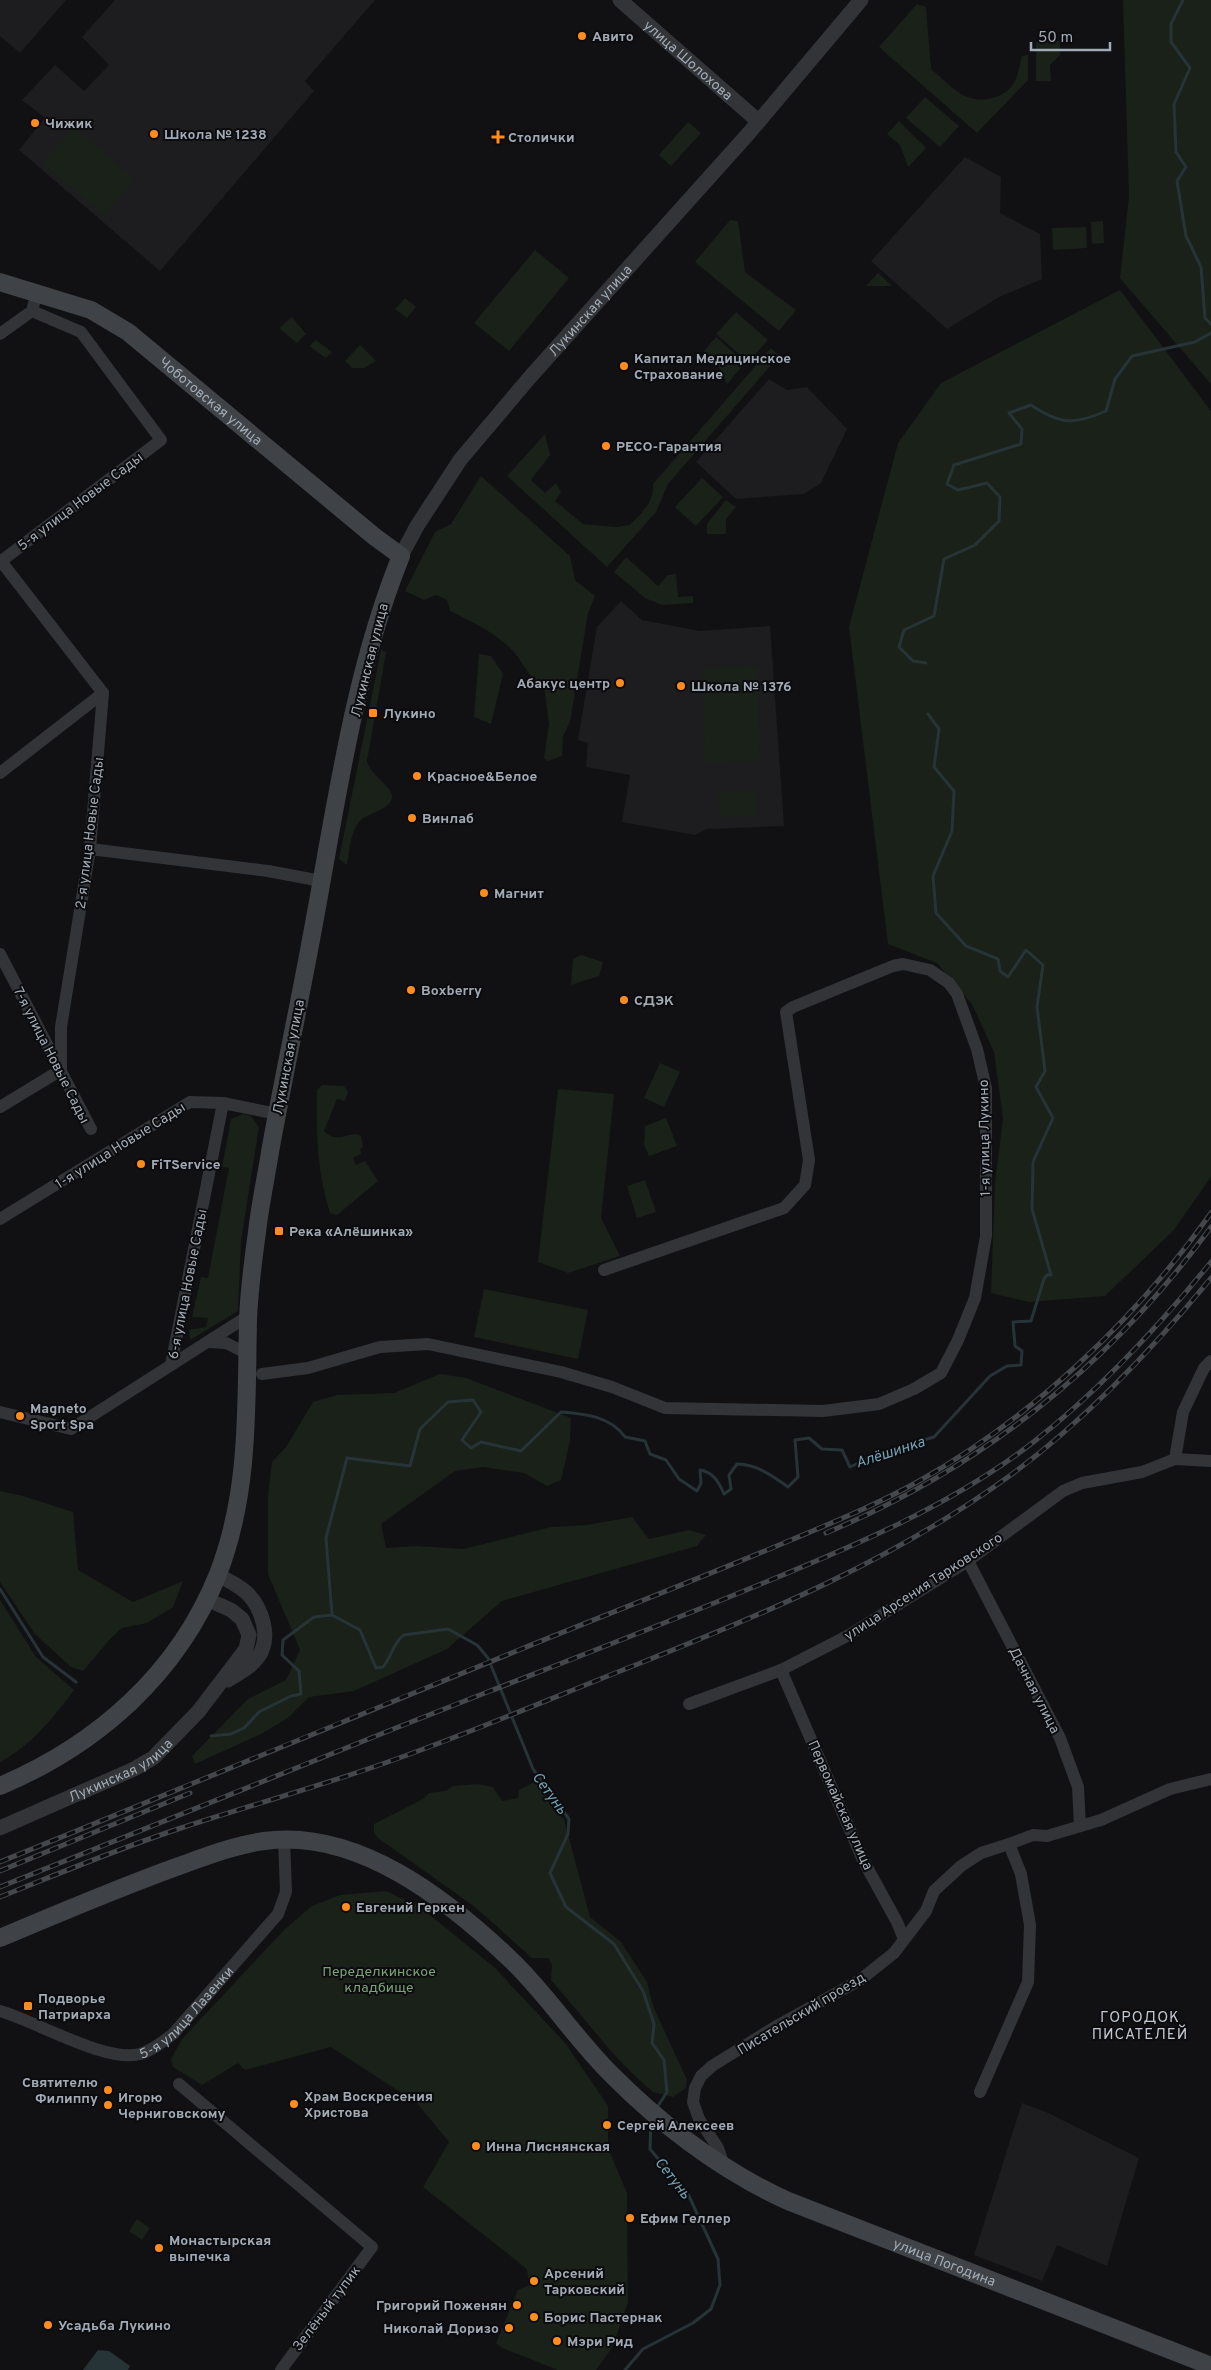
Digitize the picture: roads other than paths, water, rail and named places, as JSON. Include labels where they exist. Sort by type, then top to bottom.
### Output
[{"type":"main road","name":"Чоботовская улица","points":[[0,282],[90,310],[128,332],[375,537],[401,556]]},
{"type":"main road","name":"Лукинская улица","points":[[0,1786],[52,1762],[79,1745],[137,1697],[158,1675],[182,1643],[218,1575],[236,1512],[243,1473],[248,1316],[257,1227],[277,1114],[341,779],[376,625],[401,556]]},
{"type":"main road","name":"улица Погодина","points":[[284,1839],[324,1842],[346,1848],[374,1860],[454,1911],[512,1960],[595,2058],[627,2090],[686,2140],[763,2190],[1211,2366]]},
{"type":"main road","points":[[0,1938],[124,1886],[234,1847],[284,1839]]},
{"type":"street","name":"улица Шолохова","points":[[620,0],[758,121]]},
{"type":"street","name":"Лукинская улица","points":[[401,556],[416,526],[460,460],[531,376],[758,121],[861,0]]},
{"type":"street","points":[[0,334],[32,311],[37,293]]},
{"type":"street","name":"5-я улица Новые Сады","points":[[0,561],[161,440],[81,332],[32,311]]},
{"type":"street","points":[[0,561],[103,694],[0,773]]},
{"type":"street","name":"2-я улица Новые Сады","points":[[61,1070],[61,1027],[90,849],[103,694]]},
{"type":"street","points":[[90,849],[268,871],[322,880]]},
{"type":"street","name":"7-я улица Новые Сады","points":[[0,954],[91,1129]]},
{"type":"street","name":"1-я улица Лукино","points":[[262,1374],[308,1368],[380,1347],[428,1344],[561,1372],[612,1387],[665,1408],[726,1407],[822,1411],[879,1404],[914,1389],[941,1373],[958,1340],[975,1298],[986,1236],[986,1088],[977,1049],[957,994],[949,983],[930,970],[903,964],[893,966],[816,997],[786,1012],[810,1160],[805,1185],[784,1208],[604,1270]]},
{"type":"street","points":[[0,1107],[61,1070]]},
{"type":"street","name":"1-я улица Новые Сады","points":[[0,1219],[190,1102],[222,1103],[277,1114]]},
{"type":"street","name":"6-я улица Новые Сады","points":[[0,1412],[70,1428],[171,1364],[222,1103]]},
{"type":"street","points":[[171,1364],[248,1316]]},
{"type":"street","points":[[209,1342],[226,1343],[248,1354]]},
{"type":"street","points":[[1175,1459],[1182,1412],[1204,1368],[1211,1361]]},
{"type":"street","name":"улица Арсения Тарковского","points":[[689,1704],[782,1670],[849,1635],[968,1561],[1063,1491],[1082,1483],[1142,1472],[1175,1459],[1211,1461]]},
{"type":"street","name":"Дачная улица","points":[[968,1561],[1060,1738],[1078,1787],[1080,1826]]},
{"type":"street","name":"Лукинская улица","points":[[218,1575],[248,1595],[260,1613],[265,1637],[261,1652],[252,1664],[221,1685]]},
{"type":"street","name":"Лукинская улица","points":[[0,1828],[123,1775],[153,1758],[187,1724],[221,1685],[246,1649],[248,1628],[238,1614],[206,1599]]},
{"type":"street","name":"Первомайская улица","points":[[782,1670],[863,1860],[897,1922],[904,1939]]},
{"type":"street","name":"Писательский проезд","points":[[724,2166],[718,2148],[699,2119],[693,2102],[695,2088],[701,2076],[712,2066],[775,2027],[860,1980],[894,1953],[926,1911],[934,1891],[961,1866],[981,1853],[1033,1835],[1047,1836],[1101,1820],[1170,1789],[1211,1778]]},
{"type":"street","name":"5-я улица Лазенки","points":[[0,2011],[104,2052],[138,2054],[158,2046],[173,2034],[278,1914],[286,1892],[284,1839]]},
{"type":"street","points":[[980,2092],[1028,1982],[1030,1925],[1021,1874],[1009,1844]]},
{"type":"street","name":"Зелёный тупик","points":[[179,2084],[372,2247],[281,2370]]},
{"type":"waterway","points":[[1183,0],[1171,24],[1171,42],[1190,68],[1174,104],[1176,152],[1186,167],[1177,181],[1186,236],[1201,267],[1205,318],[1211,324]]},
{"type":"waterway","name":"Алёшинка","points":[[926,663],[913,661],[899,647],[904,630],[934,616],[944,559],[975,545],[999,521],[1000,497],[987,483],[958,490],[947,484],[954,465],[1021,444],[1022,429],[1009,413],[1031,405],[1051,416],[1068,421],[1085,419],[1106,411],[1115,379],[1132,356],[1195,342],[1211,333]]},
{"type":"waterway","name":"Алёшинка","points":[[332,1615],[326,1538],[347,1458],[410,1466],[420,1429],[448,1402],[473,1400],[481,1412],[462,1440],[471,1448],[481,1442],[521,1451],[561,1412],[588,1415],[604,1420],[619,1430],[625,1437],[645,1441],[650,1454],[666,1460],[679,1479],[697,1491],[701,1483],[700,1470],[709,1473],[715,1478],[724,1494],[731,1489],[729,1475],[737,1464],[758,1468],[788,1487],[798,1477],[795,1440],[809,1438],[822,1449],[842,1450],[850,1467],[880,1453],[934,1437],[990,1376],[1007,1366],[1021,1365],[1022,1351],[1015,1346],[1013,1322],[1031,1321],[1044,1279],[1047,1275],[1051,1275],[1032,1209],[1033,1162],[1053,1118],[1036,1087],[1045,1071],[1037,1007],[1043,965],[1026,950],[1008,977],[1000,971],[998,959],[966,946],[936,913],[933,876],[952,831],[954,791],[934,767],[939,729],[928,714]]},
{"type":"waterway","name":"Сетунь","points":[[0,1589],[43,1657],[76,1682]]},
{"type":"waterway","name":"Сетунь","points":[[211,1736],[231,1734],[244,1728],[259,1712],[291,1696],[301,1694],[299,1671],[282,1655],[283,1640],[314,1617],[332,1615],[360,1630],[376,1668],[383,1667],[398,1641],[404,1635],[448,1629],[477,1645],[488,1658],[533,1769],[569,1819],[568,1834],[550,1873],[566,1907],[614,1944],[643,1991],[654,2024],[652,2043],[664,2060],[667,2092],[656,2109]]},
{"type":"waterway","name":"Сетунь","points":[[625,2370],[643,2349],[693,2323],[711,2309],[720,2285],[718,2259],[689,2196],[650,2149],[651,2119]]},
{"type":"railway","points":[[0,1862],[757,1554],[856,1512],[919,1481],[961,1456],[1002,1427],[1079,1363],[1150,1291],[1211,1213]]},
{"type":"railway","points":[[826,1533],[884,1507],[938,1477],[1040,1407],[1087,1367],[1131,1323],[1172,1277],[1211,1227]]},
{"type":"railway","points":[[0,1887],[367,1739],[727,1598],[833,1554],[904,1521],[972,1484],[1005,1463],[1060,1420],[1129,1356],[1211,1262]]},
{"type":"railway","points":[[0,1897],[158,1836],[345,1777],[459,1735],[735,1625],[875,1559],[964,1507],[1008,1477],[1064,1433],[1141,1358],[1211,1278]]},
{"type":"railway","points":[[0,1871],[190,1793]]},
{"type":"place","name":"Авито","points":[[582,36]]},
{"type":"place","name":"Чижик","points":[[35,123]]},
{"type":"place","name":"Школа № 1238","points":[[154,134]]},
{"type":"place","name":"Столички","points":[[498,137]]},
{"type":"place","name":"Капитал Медицинское Страхование","points":[[624,366]]},
{"type":"place","name":"РЕСО-Гарантия","points":[[606,446]]},
{"type":"place","name":"Абакус центр","points":[[620,683]]},
{"type":"place","name":"Школа № 1376","points":[[681,686]]},
{"type":"place","name":"Лукино","points":[[373,713]]},
{"type":"place","name":"Красное&Белое","points":[[417,776]]},
{"type":"place","name":"Винлаб","points":[[412,818]]},
{"type":"place","name":"Магнит","points":[[484,893]]},
{"type":"place","name":"Boxberry","points":[[411,990]]},
{"type":"place","name":"СДЭК","points":[[624,1000]]},
{"type":"place","name":"FiTService","points":[[141,1164]]},
{"type":"place","name":"Река «Алёшинка»","points":[[279,1231]]},
{"type":"place","name":"Magneto Sport Spa","points":[[20,1416]]},
{"type":"place","name":"Евгений Геркен","points":[[346,1907]]},
{"type":"place","name":"Подворье Патриарха","points":[[28,2006]]},
{"type":"place","name":"Святителю Филиппу","points":[[108,2090]]},
{"type":"place","name":"Храм Воскресения Христова","points":[[294,2104]]},
{"type":"place","name":"Игорю Черниговскому","points":[[108,2105]]},
{"type":"place","name":"Сергей Алексеев","points":[[607,2125]]},
{"type":"place","name":"Инна Лиснянская","points":[[476,2146]]},
{"type":"place","name":"Ефим Геллер","points":[[630,2218]]},
{"type":"place","name":"Монастырская выпечка","points":[[159,2248]]},
{"type":"place","name":"Арсений Тарковский","points":[[534,2281]]},
{"type":"place","name":"Григорий Поженян","points":[[517,2305]]},
{"type":"place","name":"Борис Пастернак","points":[[534,2317]]},
{"type":"place","name":"Усадьба Лукино","points":[[48,2325]]},
{"type":"place","name":"Николай Доризо","points":[[509,2328]]},
{"type":"place","name":"Мэри Рид","points":[[557,2341]]},
{"type":"district","name":"ГОРОДОК ПИСАТЕЛЕЙ","points":[[1140,2026]]},
{"type":"park label","name":"Переделкинское кладбище","points":[[379,1979]]}]
